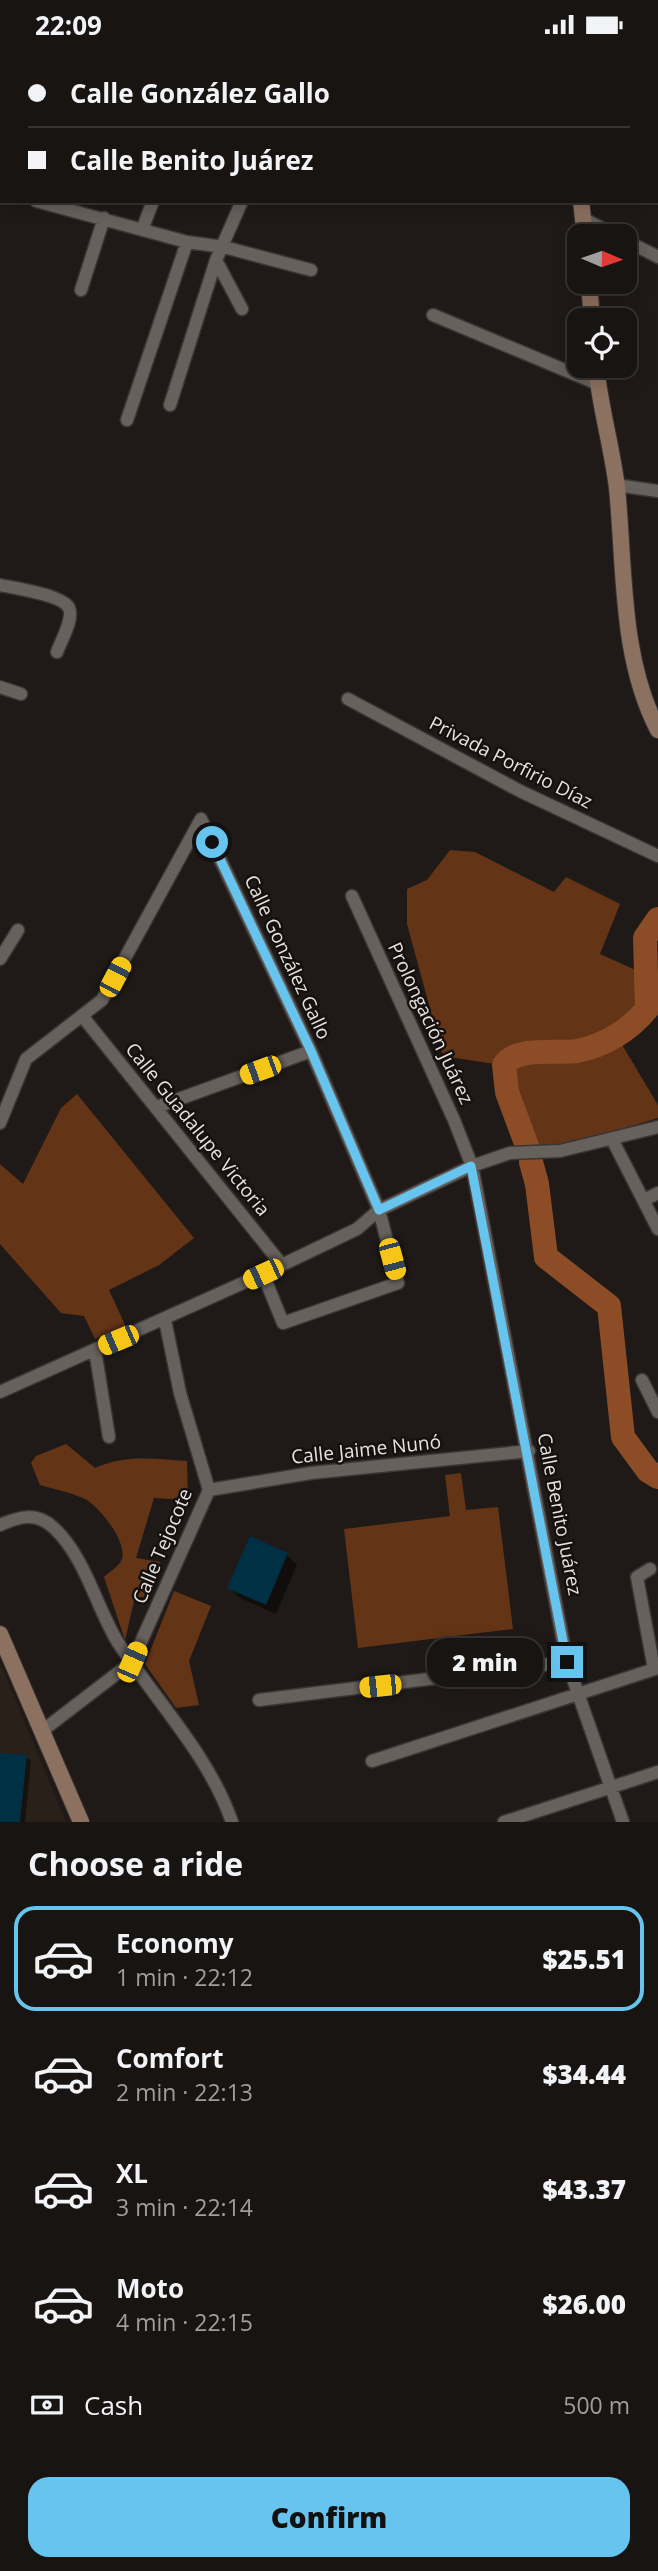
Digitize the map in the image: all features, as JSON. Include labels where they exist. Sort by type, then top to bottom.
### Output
[{"type":"main road","points":[[581,203],[584,224]]},
{"type":"main road","points":[[597,378],[616,485],[629,630],[642,700],[658,730]]},
{"type":"main road","points":[[0,1634],[81,1822]]},
{"type":"street","points":[[44,203],[187,242],[224,247],[311,269]]},
{"type":"street","points":[[142,230],[152,203]]},
{"type":"street","points":[[170,405],[216,260],[241,203]]},
{"type":"street","points":[[81,290],[104,218]]},
{"type":"street","points":[[584,219],[594,224]]},
{"type":"street","points":[[127,420],[187,242]]},
{"type":"street","points":[[637,246],[658,257]]},
{"type":"street","points":[[216,260],[242,309]]},
{"type":"street","points":[[433,315],[598,384]]},
{"type":"street","points":[[616,485],[658,491]]},
{"type":"street","points":[[0,585],[61,600],[69,608],[70,618],[57,652]]},
{"type":"street","points":[[0,687],[21,694]]},
{"type":"street","name":"Privada Porfirio Díaz","points":[[348,699],[520,791],[658,856]]},
{"type":"street","name":"Calle González Gallo","points":[[83,1017],[102,1000],[201,818],[311,1051],[379,1210],[398,1283],[283,1323],[263,1274]]},
{"type":"street","name":"Prolongación Juárez","points":[[352,897],[454,1120],[471,1166]]},
{"type":"street","points":[[0,959],[18,930]]},
{"type":"street","points":[[0,1123],[26,1059],[71,1021],[83,1017]]},
{"type":"street","name":"Calle Guadalupe Victoria","points":[[83,1017],[282,1265]]},
{"type":"street","points":[[157,1107],[311,1051]]},
{"type":"street","points":[[0,1392],[165,1320],[282,1265],[356,1229],[379,1210],[471,1166],[510,1153],[560,1151],[613,1141],[658,1127]]},
{"type":"street","points":[[613,1141],[658,1229]]},
{"type":"street","name":"Calle Benito Juárez","points":[[471,1166],[567,1662],[623,1822]]},
{"type":"street","points":[[644,1200],[658,1192]]},
{"type":"street","name":"Calle Tejocote","points":[[132,1662],[209,1490],[180,1393],[165,1320]]},
{"type":"street","points":[[95,1350],[109,1437]]},
{"type":"street","points":[[642,1380],[658,1412]]},
{"type":"street","name":"Calle Jaime Nunó","points":[[209,1490],[311,1473],[528,1451]]},
{"type":"street","points":[[0,1525],[26,1515],[37,1517],[54,1529],[74,1554],[116,1639],[195,1752],[232,1822]]},
{"type":"street","points":[[372,1761],[656,1669],[636,1577],[650,1569]]},
{"type":"street","points":[[41,1731],[132,1662]]},
{"type":"street","points":[[259,1700],[567,1662]]},
{"type":"street","points":[[505,1822],[658,1772]]},
{"type":"shaded area","points":[[450,850],[475,852],[554,892],[566,877],[620,904],[600,954],[658,980],[658,1015],[621,1043],[658,1105],[658,1118],[568,1145],[519,1146],[495,1064],[443,1056],[407,924],[407,889],[427,880]]},
{"type":"shaded area","points":[[77,1094],[194,1238],[159,1265],[109,1290],[126,1327],[95,1339],[84,1316],[61,1313],[0,1244],[0,1164],[23,1184],[61,1108]]},
{"type":"shaded area","points":[[66,1444],[95,1468],[129,1459],[187,1461],[188,1500],[154,1498],[136,1558],[160,1562],[145,1597],[135,1597],[125,1640],[104,1577],[121,1561],[123,1554],[117,1535],[97,1508],[83,1498],[40,1485],[31,1463],[36,1456]]},
{"type":"shaded area","points":[[461,1473],[466,1510],[498,1507],[513,1629],[358,1648],[344,1529],[450,1516],[445,1475]]},
{"type":"shaded area","points":[[174,1591],[211,1606],[189,1661],[199,1705],[176,1708],[145,1664]]},
{"type":"shaded area","points":[[0,1663],[66,1822],[0,1822]]},
{"type":"building","points":[[250,1536],[288,1553],[266,1605],[227,1588]]},
{"type":"building","points":[[0,1753],[27,1755],[20,1822],[0,1822]]},
{"type":"waterway","points":[[527,1146],[507,1092],[504,1065],[518,1055],[577,1051],[597,1045],[633,1024],[647,1009],[645,938],[658,919]]},
{"type":"waterway","points":[[531,1162],[537,1184],[546,1257],[609,1306],[623,1437],[648,1471],[658,1477]]},
{"type":"route","points":[[212,842],[311,1051],[379,1210],[471,1166],[567,1662]]}]
